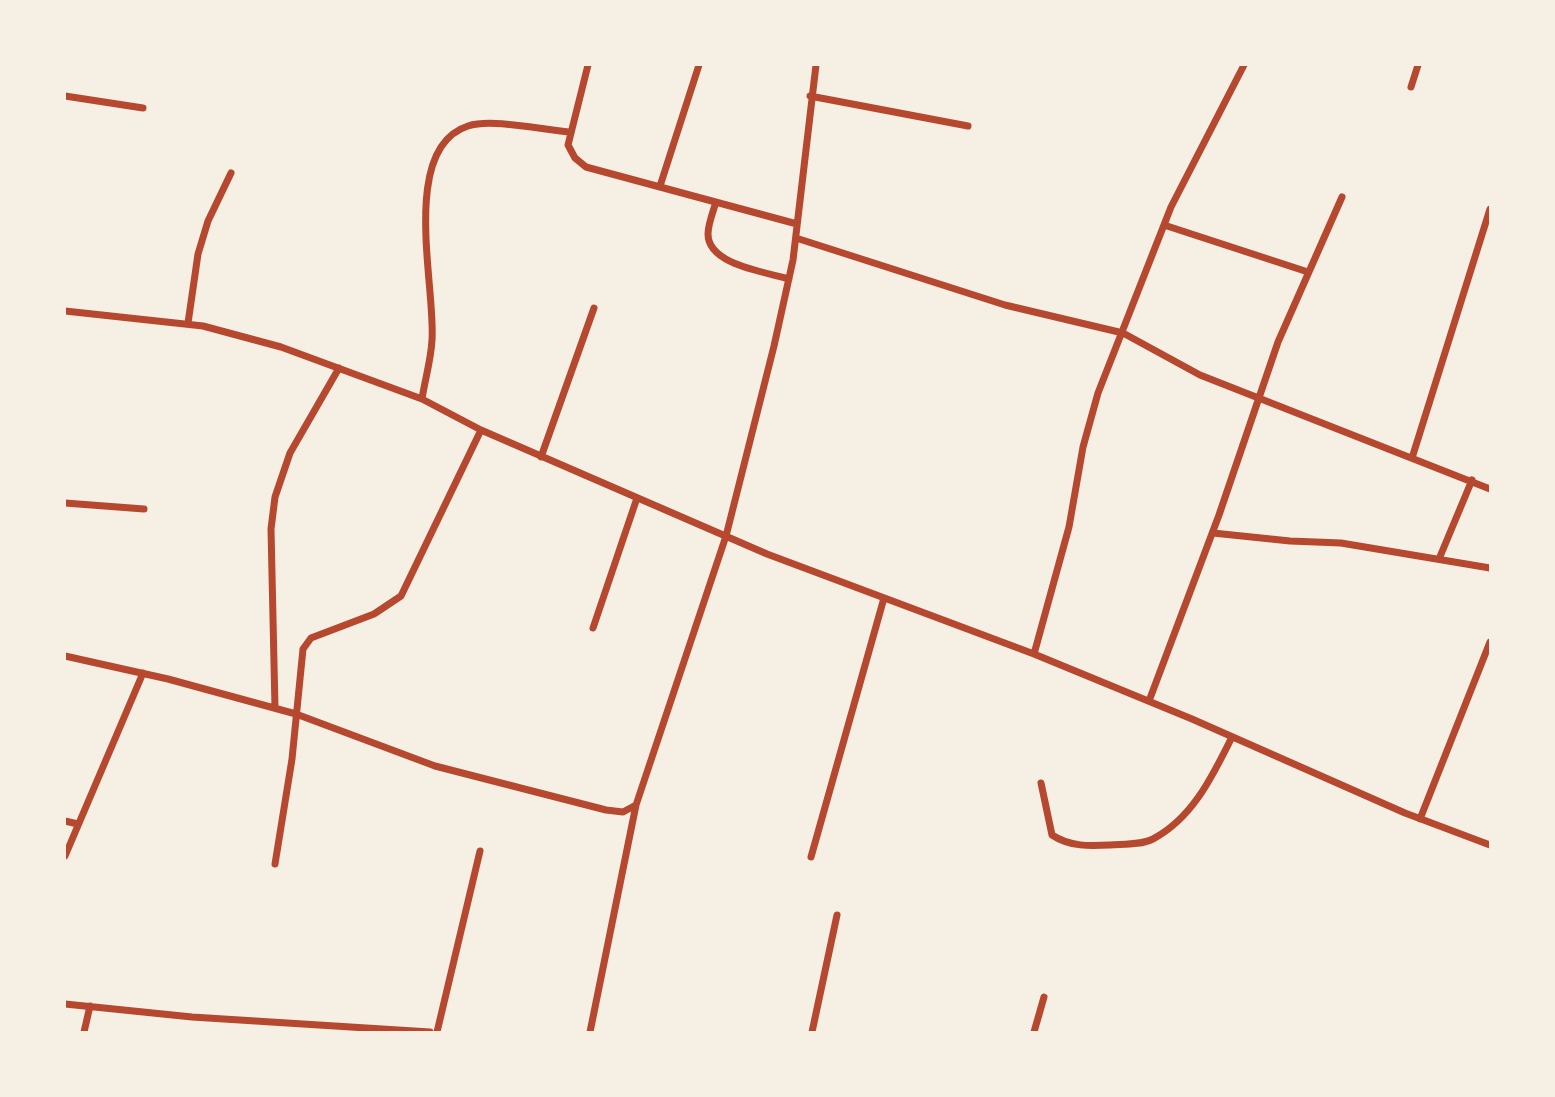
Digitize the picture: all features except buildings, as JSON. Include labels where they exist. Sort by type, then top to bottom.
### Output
[{"type":"street","points":[[588,65],[569,132],[568,145],[575,158],[586,167],[797,224]]},
{"type":"street","points":[[660,186],[699,65]]},
{"type":"street","points":[[590,1032],[636,805],[726,536],[789,279],[816,65]]},
{"type":"street","points":[[1034,654],[1069,527],[1090,421],[1164,225],[1196,155],[1244,65]]},
{"type":"street","points":[[1411,87],[1418,65]]},
{"type":"street","points":[[65,96],[144,108]]},
{"type":"street","points":[[810,96],[968,126]]},
{"type":"street","points":[[422,399],[432,340],[425,252],[428,197],[432,170],[441,147],[449,136],[471,125],[569,132]]},
{"type":"street","points":[[188,323],[201,243],[231,173]]},
{"type":"street","points":[[1149,701],[1213,533],[1278,342],[1342,197]]},
{"type":"street","points":[[716,202],[708,233],[710,244],[716,253],[726,259],[789,279]]},
{"type":"street","points":[[1412,457],[1490,209]]},
{"type":"street","points":[[1164,225],[1308,272]]},
{"type":"street","points":[[796,238],[1005,305],[1123,333],[1200,375],[1260,401],[1490,489]]},
{"type":"street","points":[[541,457],[594,308]]},
{"type":"street","points":[[65,311],[188,323],[281,347],[422,399],[481,430],[726,536],[1034,654],[1420,819],[1490,845]]},
{"type":"street","points":[[275,708],[271,529],[275,497],[290,453],[338,368]]},
{"type":"street","points":[[275,864],[303,649],[311,638],[374,614],[401,596],[481,430]]},
{"type":"street","points":[[1438,559],[1472,481]]},
{"type":"street","points":[[593,628],[637,498]]},
{"type":"street","points":[[65,503],[144,509]]},
{"type":"street","points":[[1213,533],[1290,541],[1341,542],[1490,568]]},
{"type":"street","points":[[811,857],[884,598]]},
{"type":"street","points":[[1420,819],[1490,642]]},
{"type":"street","points":[[65,656],[143,673],[296,714],[435,766],[491,782],[606,810],[623,812],[636,805]]},
{"type":"street","points":[[65,856],[143,673]]},
{"type":"street","points":[[1041,783],[1052,835],[1060,840],[1086,846],[1138,843],[1152,839],[1174,823],[1201,795],[1231,737]]},
{"type":"street","points":[[65,821],[78,824]]},
{"type":"street","points":[[437,1032],[480,851]]},
{"type":"street","points":[[812,1032],[837,915]]},
{"type":"street","points":[[1034,1032],[1044,997]]},
{"type":"street","points":[[65,1004],[387,1031],[430,1032]]},
{"type":"street","points":[[84,1032],[90,1006]]},
{"type":"street","points":[[275,1032],[276,1022]]}]
